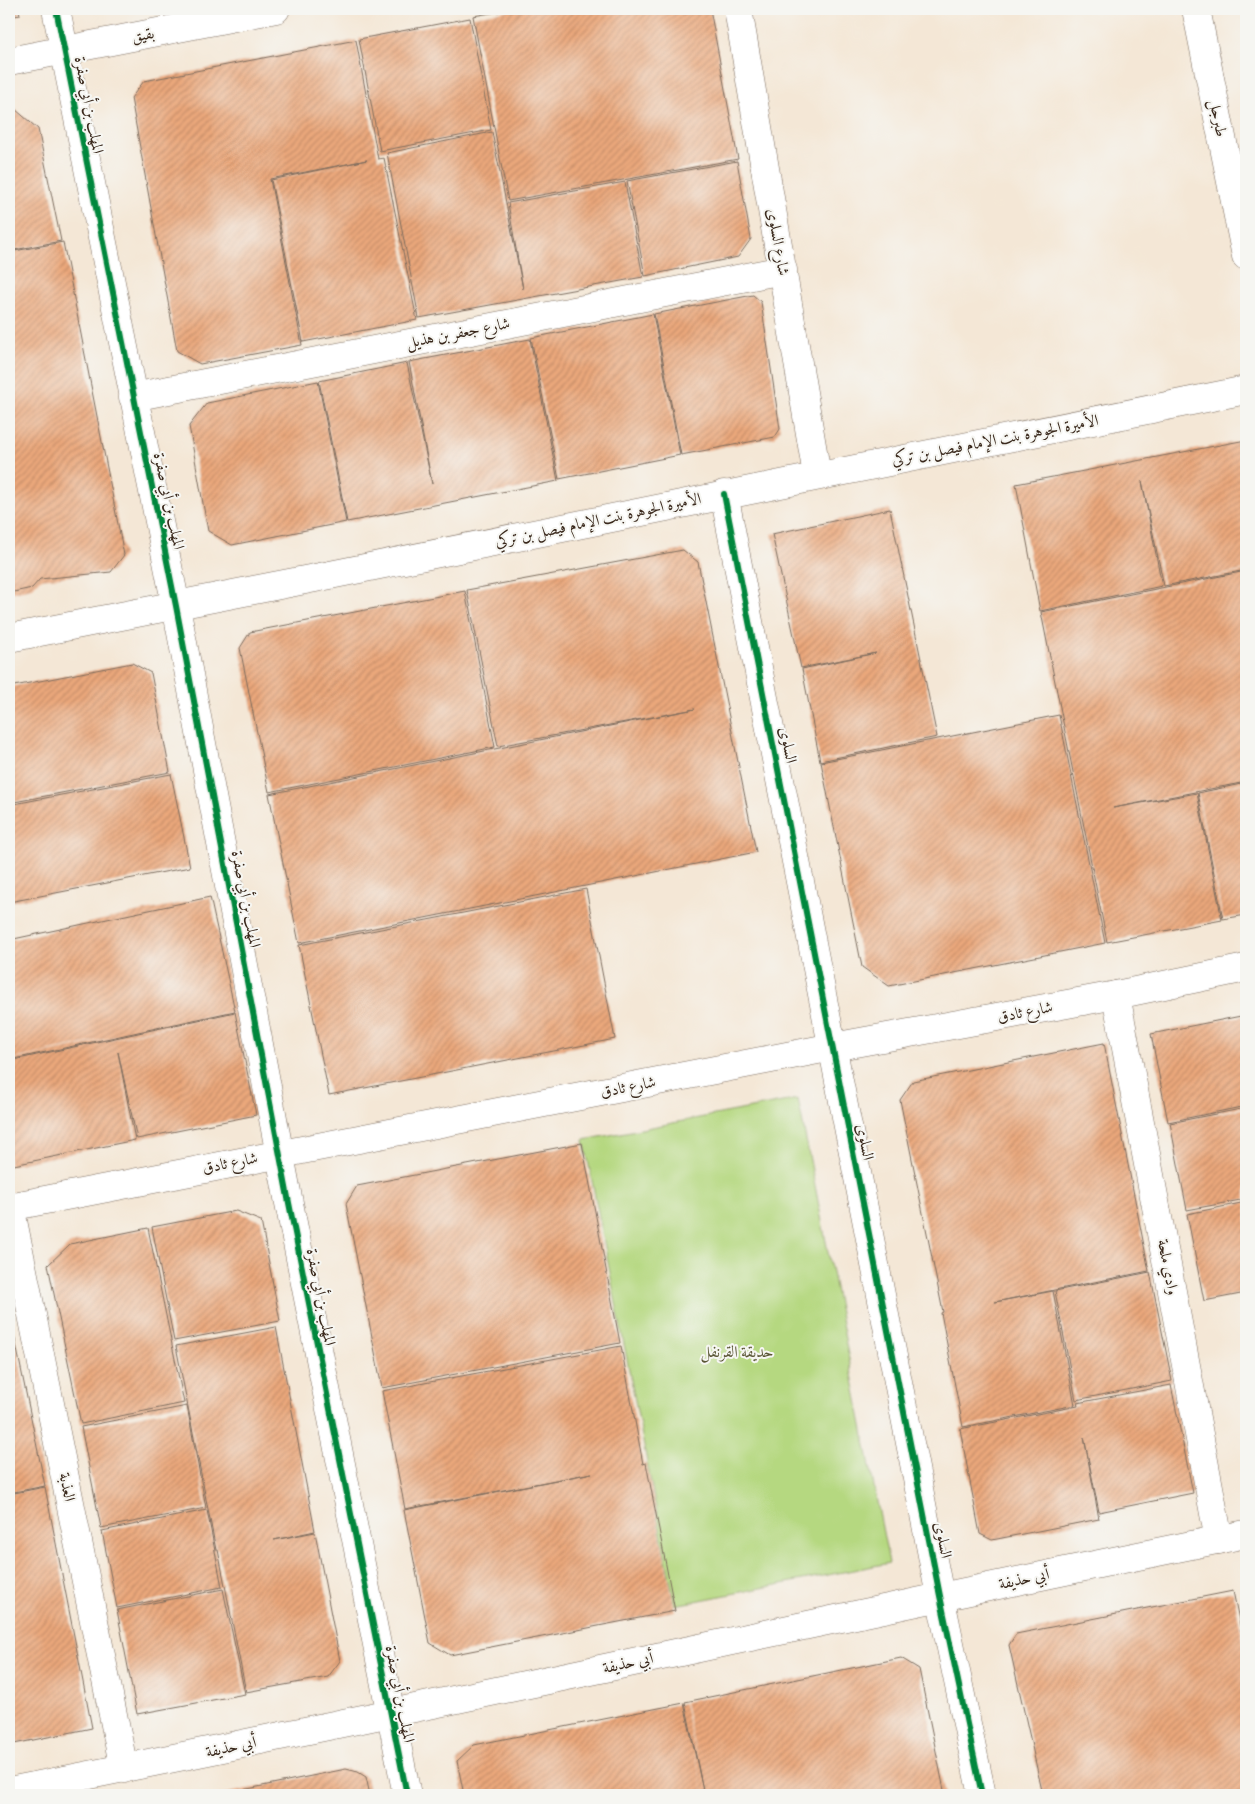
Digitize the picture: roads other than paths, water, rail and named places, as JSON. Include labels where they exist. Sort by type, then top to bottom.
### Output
[{"type":"street","name":"المهلب بن أبي صفرة","points":[[56,9],[176,606],[279,1154],[407,1795]]},
{"type":"street","name":"بقيق","points":[[9,61],[276,9]]},
{"type":"street","name":"شارع السلوى","points":[[738,9],[817,475]]},
{"type":"street","name":"طبرجل","points":[[1196,9],[1246,256]]},
{"type":"street","name":"شارع جعفر بن هذيل","points":[[133,397],[783,270]]},
{"type":"street","name":"الأميرة الجوهرة بنت الإمام فيصل بن تركي","points":[[9,638],[1246,390]]},
{"type":"street","name":"السلوى","points":[[724,494],[940,1596],[982,1795]]},
{"type":"street","name":"شارع ثادق","points":[[10,1206],[1116,995],[1246,968]]},
{"type":"street","name":"وادي ملحة","points":[[1116,995],[1219,1540]]},
{"type":"street","name":"العذبة","points":[[10,1206],[124,1769]]},
{"type":"street","name":"أبي حذيفة","points":[[9,1791],[390,1714],[940,1596],[1246,1534]]},
{"type":"park label","name":"حديقة القرنفل","points":[[737,1352]]}]
